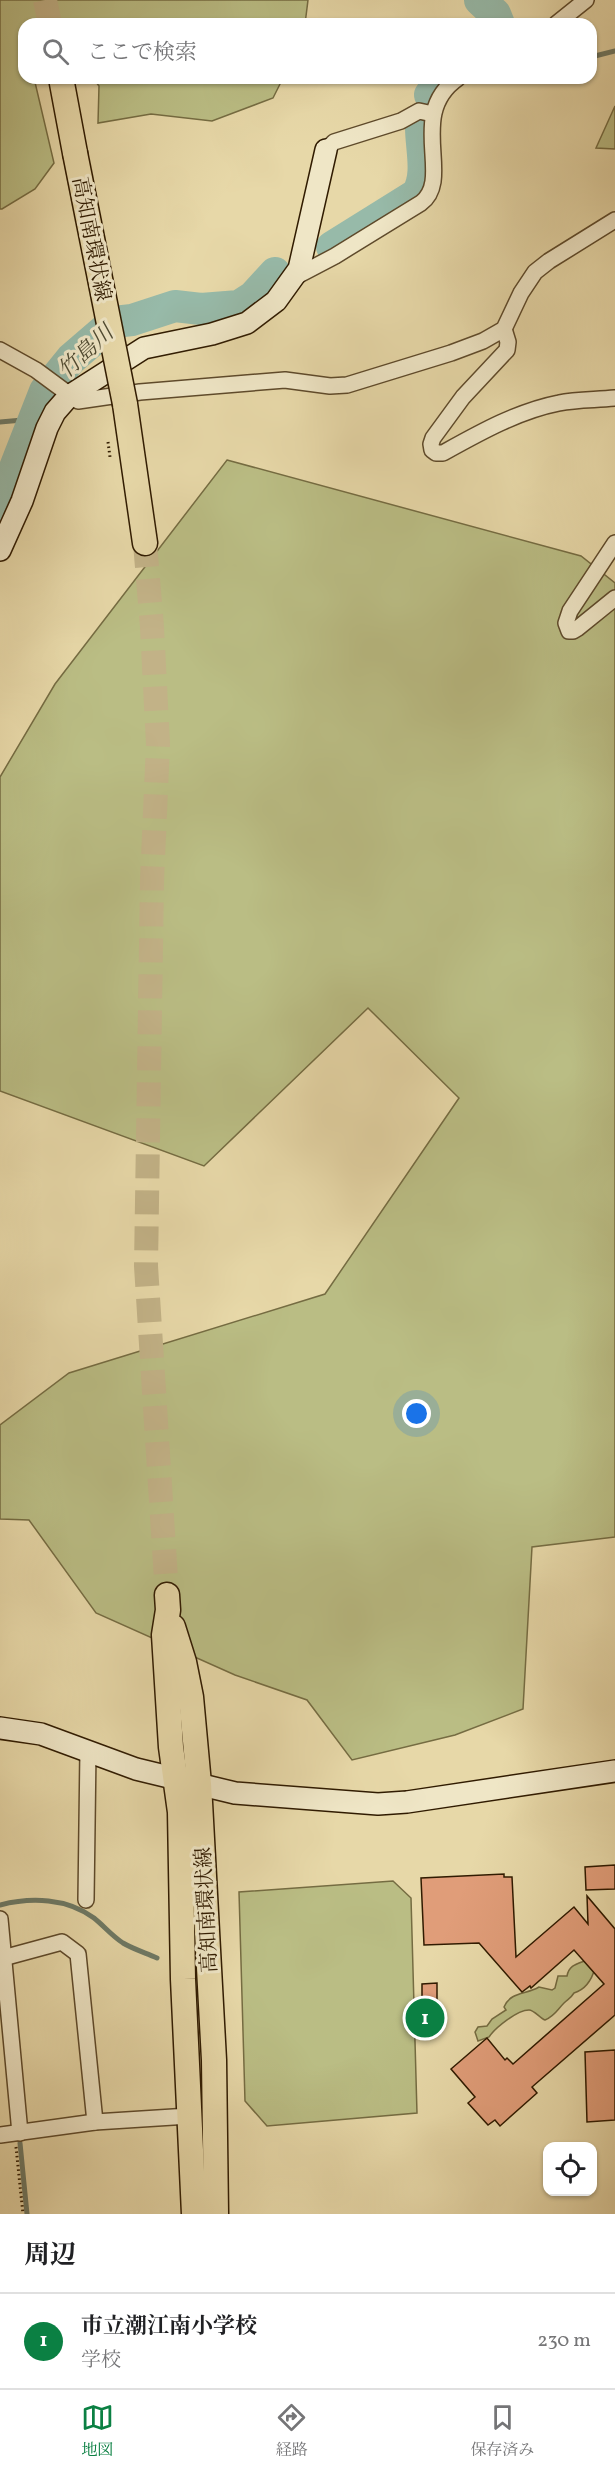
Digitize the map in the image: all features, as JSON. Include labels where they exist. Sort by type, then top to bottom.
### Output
[{"type":"main road","name":"高知南環状線","points":[[62,84],[126,404],[145,543]]},
{"type":"main road","name":"高知南環状線","points":[[167,1603],[164,1635],[171,1747],[188,1782],[214,2060],[216,2214]]},
{"type":"main road","name":"高知南環状線","points":[[188,1782],[180,1812],[183,1979],[194,2214]]},
{"type":"street","points":[[564,18],[586,0]]},
{"type":"street","points":[[292,279],[335,256],[431,195],[434,178],[431,142],[433,114],[441,95],[452,84]]},
{"type":"street","points":[[0,550],[22,501],[63,391],[144,348],[212,334],[247,322],[276,301],[299,269],[326,150],[334,142],[401,121],[419,111],[433,114]]},
{"type":"street","points":[[0,350],[45,377],[78,402],[140,392],[285,380],[330,386],[347,385],[451,353],[483,341],[504,329],[521,293],[536,272],[549,261],[615,220]]},
{"type":"street","points":[[504,329],[508,342],[507,350],[469,390],[433,438],[432,450],[436,453],[443,453],[497,425],[544,406],[561,402],[615,398]]},
{"type":"street","points":[[615,543],[570,611],[566,623],[569,630],[573,631],[578,628],[615,598]]},
{"type":"street","points":[[0,1728],[40,1734],[136,1769],[235,1794],[378,1804],[436,1798],[615,1771]]},
{"type":"street","points":[[86,1900],[88,1750]]},
{"type":"street","points":[[0,1919],[12,2134],[95,2122],[189,2116]]},
{"type":"street","points":[[3,1958],[62,1942],[78,1954],[95,2122]]},
{"type":"path","points":[[12,2134],[23,2214]]},
{"type":"green space","points":[[0,0],[308,0],[306,18],[18,18],[18,84],[35,84],[54,163],[35,189],[0,209]]},
{"type":"green space","points":[[98,84],[280,84],[273,98],[212,121],[151,114],[98,123]]},
{"type":"green space","points":[[615,106],[615,149],[596,148]]},
{"type":"green space","points":[[227,460],[581,556],[615,583],[615,1537],[532,1547],[523,1709],[455,1735],[352,1760],[307,1700],[235,1675],[96,1613],[29,1520],[0,1519],[0,1425],[69,1373],[325,1294],[459,1098],[368,1008],[204,1166],[0,1091],[0,777],[55,684]]},
{"type":"green space","points":[[393,1881],[411,1898],[417,2113],[267,2126],[245,2101],[239,1892]]},
{"type":"green space","points":[[587,1960],[595,1968],[590,1980],[551,2017],[545,2020],[531,2010],[524,2011],[507,2020],[489,2037],[478,2041],[475,2032],[478,2027],[487,2026],[492,2019],[506,2010],[504,2007],[511,1998],[539,1987],[552,1990],[555,1988],[558,1976],[567,1976],[572,1967]]},
{"type":"building","points":[[615,1865],[615,1889],[586,1890],[585,1867]]},
{"type":"building","points":[[504,1874],[504,1877],[512,1877],[516,1957],[574,1907],[588,1924],[587,1896],[615,1929],[615,2015],[532,2087],[537,2093],[500,2126],[495,2120],[488,2125],[468,2103],[475,2097],[451,2069],[487,2038],[505,2060],[507,2058],[513,2064],[604,1984],[574,1950],[531,1988],[530,1986],[522,1992],[479,1943],[424,1945],[421,1878]]},
{"type":"building","points":[[437,1983],[437,2003],[422,2003],[422,1984]]},
{"type":"building","points":[[615,2050],[615,2120],[587,2122],[585,2052]]},
{"type":"waterway","name":"竹島川","points":[[480,0],[497,18]]},
{"type":"waterway","points":[[597,56],[615,51]]},
{"type":"waterway","name":"竹島川","points":[[430,95],[438,84]]},
{"type":"waterway","name":"竹島川","points":[[332,247],[417,194],[421,187],[424,170],[421,127]]},
{"type":"waterway","name":"竹島川","points":[[0,506],[45,391],[71,359],[114,322],[132,320],[175,306],[201,309],[239,306],[253,297],[275,273]]},
{"type":"waterway","points":[[0,422],[34,419]]},
{"type":"waterway","points":[[0,1905],[36,1900],[72,1906],[94,1918],[123,1943],[157,1958]]},
{"type":"waterway","points":[[20,2143],[27,2214]]},
{"type":"tunnel","points":[[45,0],[49,18]]},
{"type":"tunnel","points":[[145,543],[158,744],[152,881],[146,1266],[167,1595]]},
{"type":"place","name":"市立潮江南小学校","points":[[425,2018]]}]
